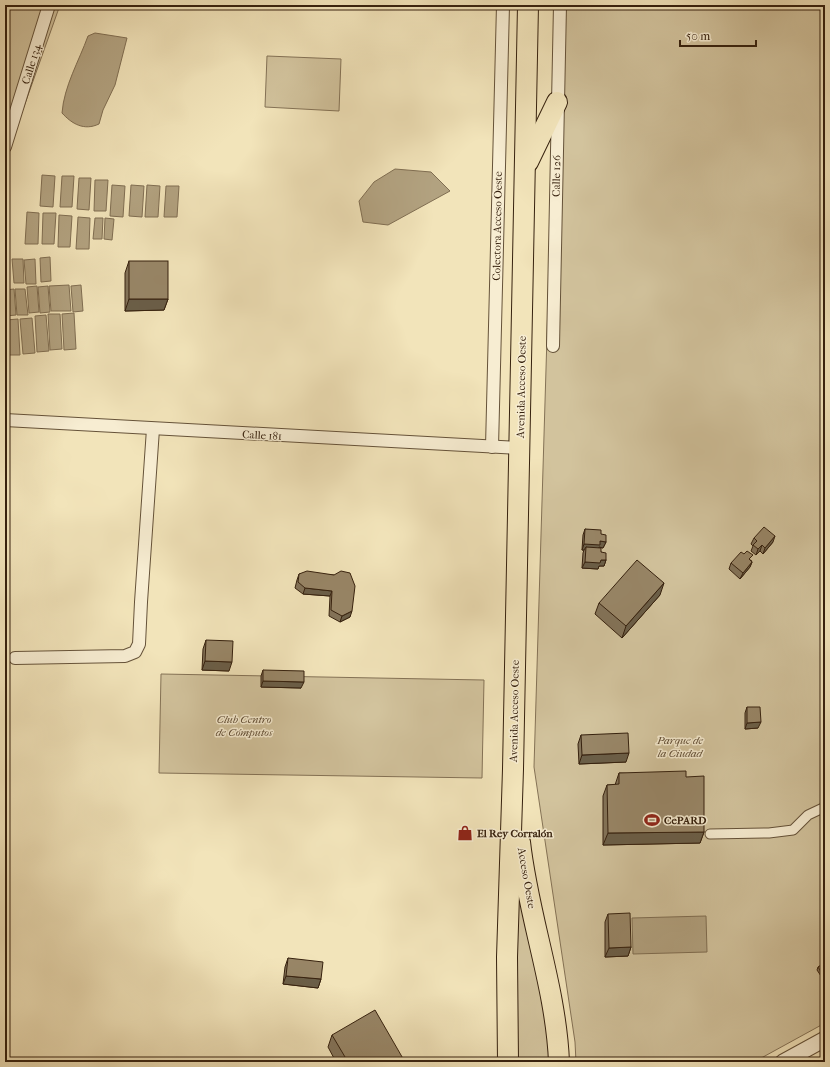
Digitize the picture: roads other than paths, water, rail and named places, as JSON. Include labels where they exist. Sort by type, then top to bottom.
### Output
[{"type":"highway","name":"Avenida Acceso Oeste","points":[[513,769],[528,5]]},
{"type":"highway","points":[[525,168],[557,102]]},
{"type":"highway","name":"Acceso Oeste","points":[[508,1062],[507,957],[513,769]]},
{"type":"highway","name":"Acceso Oeste","points":[[513,769],[523,866],[549,986],[559,1062]]},
{"type":"street","name":"Calle 134","points":[[5,147],[49,5]]},
{"type":"street","name":"Colectora Acceso Oeste","points":[[492,447],[503,5]]},
{"type":"street","name":"Calle 126","points":[[553,346],[560,5]]},
{"type":"street","name":"Calle 181","points":[[5,420],[519,448]]},
{"type":"street","points":[[15,658],[125,656],[135,652],[139,644],[153,429]]},
{"type":"street","points":[[710,834],[769,833],[793,830],[808,815],[825,807]]},
{"type":"street","points":[[783,1062],[825,1039]]},
{"type":"place","name":"CePARD","points":[[652,820]]},
{"type":"place","name":"El Rey Corralón","points":[[465,833]]},
{"type":"park label","name":"Club Centro de Cómputos","points":[[244,725]]},
{"type":"park label","name":"Parque de la Ciudad","points":[[680,746]]}]
